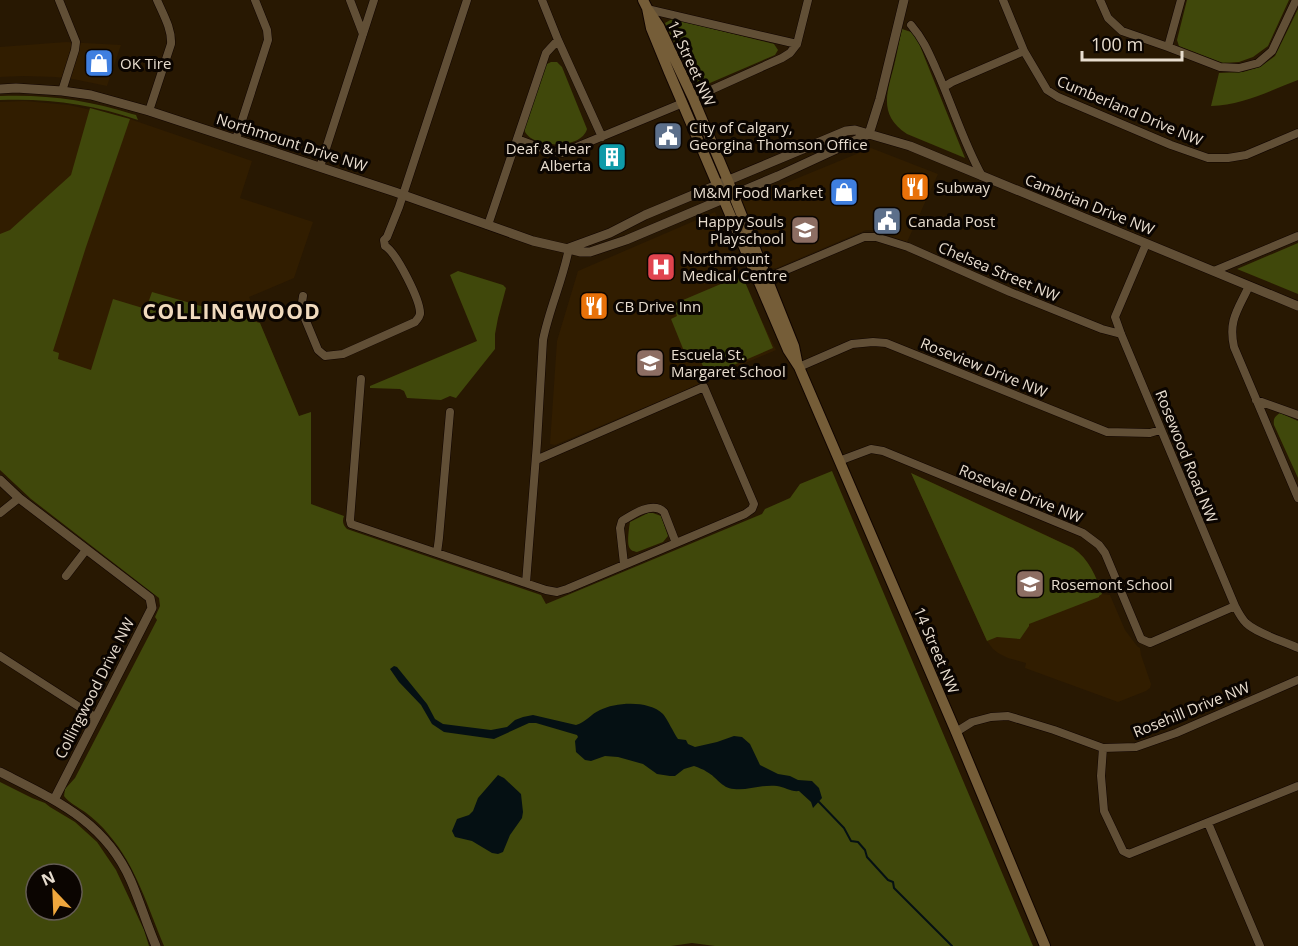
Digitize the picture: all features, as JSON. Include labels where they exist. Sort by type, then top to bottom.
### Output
[{"type":"main road","name":"14 Street NW","points":[[645,4],[651,28],[688,100],[723,184],[767,278],[794,346],[799,367]]},
{"type":"main road","name":"14 Street NW","points":[[729,197],[788,350],[799,367],[1045,946]]},
{"type":"street","points":[[59,0],[76,42],[62,91]]},
{"type":"street","points":[[149,111],[172,36],[157,0]]},
{"type":"street","points":[[236,139],[268,40],[267,30],[255,0]]},
{"type":"street","points":[[350,0],[363,34]]},
{"type":"street","points":[[320,167],[374,0]]},
{"type":"street","points":[[303,296],[301,309],[318,350],[325,356],[342,354],[415,322],[419,318],[418,302],[398,261],[385,246],[384,240],[403,195],[467,0]]},
{"type":"street","points":[[542,0],[602,137]]},
{"type":"street","points":[[517,139],[549,151],[562,153],[782,58],[790,53],[797,44],[808,0]]},
{"type":"street","points":[[526,583],[543,340],[569,248],[846,131],[855,130],[869,134],[904,0]]},
{"type":"street","name":"Cumberland Drive NW","points":[[1003,0],[1024,51],[1047,90],[1058,97],[1171,145],[1208,158],[1246,155],[1298,133]]},
{"type":"street","points":[[1100,0],[1108,18],[1122,31],[1220,67],[1239,68],[1258,63],[1272,51],[1296,0]]},
{"type":"street","points":[[1168,46],[1181,0]]},
{"type":"street","points":[[645,4],[797,44]]},
{"type":"street","points":[[911,25],[922,38],[982,176]]},
{"type":"street","points":[[488,225],[546,53],[558,40]]},
{"type":"street","points":[[944,87],[1024,51]]},
{"type":"street","name":"Northmount Drive NW","points":[[0,89],[62,91],[91,95],[149,111],[403,195],[533,241],[581,252],[590,252],[626,240],[869,134]]},
{"type":"street","name":"Cambrian Drive NW","points":[[869,134],[910,146],[1298,306]]},
{"type":"street","points":[[1214,272],[1298,236]]},
{"type":"street","name":"Chelsea Street NW","points":[[767,278],[864,237],[876,237],[909,247],[1020,296],[1102,329],[1121,334]]},
{"type":"street","name":"Rosewood Road NW","points":[[1146,244],[1115,317],[1121,334],[1235,606],[1247,624],[1298,648]]},
{"type":"street","points":[[1249,286],[1234,317],[1232,333],[1234,347],[1298,498]]},
{"type":"street","name":"Roseview Drive NW","points":[[799,367],[852,344],[886,343],[1107,432],[1150,433],[1160,430]]},
{"type":"street","points":[[361,379],[351,524],[546,590],[557,592],[567,589],[746,514],[754,504],[704,387],[536,460]]},
{"type":"street","points":[[1256,400],[1298,415]]},
{"type":"street","points":[[436,553],[440,538],[450,412]]},
{"type":"street","name":"Rosevale Drive NW","points":[[839,460],[871,449],[883,451],[1083,533],[1099,545],[1105,553],[1141,639],[1145,642],[1150,643],[1235,606]]},
{"type":"street","name":"Collingwood Drive NW","points":[[0,480],[19,498],[150,598],[152,608],[54,800]]},
{"type":"street","points":[[0,513],[19,498]]},
{"type":"street","points":[[624,564],[620,528],[622,521],[637,513],[656,507],[661,508],[676,543]]},
{"type":"street","points":[[66,576],[86,550]]},
{"type":"street","points":[[0,656],[95,717]]},
{"type":"street","name":"Rosehill Drive NW","points":[[956,732],[972,722],[990,717],[1008,716],[1103,748],[1136,747],[1176,733],[1298,680]]},
{"type":"street","points":[[1103,748],[1101,776],[1104,811],[1123,851],[1130,854],[1298,786]]},
{"type":"street","points":[[0,772],[54,800],[88,822],[102,835],[119,857],[156,946]]},
{"type":"street","points":[[1208,823],[1260,946]]},
{"type":"shaded area","points":[[66,42],[121,45],[107,86],[55,77],[0,77],[0,47]]},
{"type":"shaded area","points":[[25,101],[69,105],[127,118],[252,161],[240,198],[313,222],[294,278],[249,297],[299,416],[0,404],[0,102]]},
{"type":"shaded area","points":[[871,148],[938,174],[907,242],[873,230],[866,230],[777,268],[772,268],[767,264],[742,205],[744,200]]},
{"type":"shaded area","name":"Escuela St. Margaret School","points":[[715,212],[741,277],[776,350],[555,445],[550,444],[557,341],[578,271]]},
{"type":"shaded area","name":"Rosemont School","points":[[911,473],[1079,552],[1091,568],[1102,594],[1110,595],[1125,630],[1140,648],[1151,684],[1150,688],[1118,702],[1025,668],[1026,663],[1008,658],[993,649],[987,641]]},
{"type":"shaded area","points":[[394,666],[427,704],[435,719],[443,724],[491,730],[507,727],[515,720],[533,715],[576,725],[607,707],[641,704],[657,709],[663,714],[678,739],[686,740],[688,744],[695,747],[734,736],[742,737],[750,744],[760,765],[778,774],[798,780],[812,781],[819,788],[822,798],[813,808],[811,802],[799,791],[771,786],[730,788],[694,766],[684,769],[675,776],[670,776],[657,774],[643,764],[618,757],[605,756],[591,761],[585,760],[576,752],[577,735],[536,723],[529,723],[494,739],[444,732],[432,724],[421,705],[399,682],[390,669]]},
{"type":"shaded area","points":[[498,775],[521,794],[523,812],[503,852],[498,854],[472,841],[455,837],[452,831],[457,819],[473,811],[478,798]]},
{"type":"green space","points":[[1187,0],[1289,0],[1268,46],[1253,57],[1239,62],[1223,63],[1179,46],[1177,40]]},
{"type":"green space","points":[[1298,9],[1298,80],[1245,100],[1211,106],[1219,73],[1243,72],[1260,67],[1275,56]]},
{"type":"green space","points":[[672,19],[774,44],[778,50],[775,55],[696,89],[665,23]]},
{"type":"green space","points":[[902,29],[916,36],[965,158],[907,134],[898,127],[888,111],[887,94]]},
{"type":"green space","points":[[557,62],[562,67],[587,129],[583,136],[565,144],[535,140],[524,129],[545,65]]},
{"type":"green space","points":[[0,96],[50,97],[83,102],[136,115],[138,120],[87,106],[52,101],[0,100]]},
{"type":"green space","points":[[90,108],[130,119],[53,351],[59,353],[58,359],[91,370],[113,299],[146,309],[152,292],[260,323],[299,416],[311,412],[311,504],[344,516],[343,523],[347,529],[541,595],[546,604],[762,514],[765,509],[790,498],[800,484],[832,471],[1033,946],[715,946],[692,943],[671,946],[164,946],[127,860],[98,823],[64,796],[65,789],[75,778],[157,620],[155,617],[160,606],[159,598],[31,499],[0,470],[0,234],[10,230],[71,175]]},
{"type":"green space","points":[[1298,243],[1298,294],[1237,269]]},
{"type":"green space","points":[[458,271],[503,285],[506,288],[495,334],[495,349],[456,398],[450,396],[441,400],[407,398],[404,391],[400,389],[370,388],[370,386],[477,341],[450,275]]},
{"type":"green space","points":[[742,275],[773,348],[708,376],[699,358],[688,361],[671,319],[677,316],[674,308],[676,303]]},
{"type":"green space","points":[[1280,413],[1298,421],[1298,478],[1274,425],[1275,418]]},
{"type":"green space","name":"Rosemont School","points":[[911,473],[1073,548],[1091,568],[1102,594],[1029,624],[1020,639],[997,637],[987,641]]},
{"type":"green space","points":[[648,513],[661,516],[668,536],[663,542],[637,552],[633,551],[628,545],[630,522]]},
{"type":"green space","points":[[0,782],[45,803],[75,822],[97,842],[116,870],[149,946],[0,946]]},
{"type":"waterway","points":[[819,802],[844,828],[851,841],[858,842],[865,850],[867,857],[888,880],[893,882],[894,888],[952,946]]},
{"type":"place","name":"OK Tire","points":[[99,63]]},
{"type":"place","name":"City of Calgary, Georgina Thomson Office","points":[[668,136]]},
{"type":"place","name":"Deaf & Hear Alberta","points":[[612,157]]},
{"type":"place","name":"Subway","points":[[915,187]]},
{"type":"place","name":"M&M Food Market","points":[[844,192]]},
{"type":"place","name":"Canada Post","points":[[887,221]]},
{"type":"place","name":"Happy Souls Playschool","points":[[805,230]]},
{"type":"place","name":"Northmount Medical Centre","points":[[661,267]]},
{"type":"place","name":"CB Drive Inn","points":[[594,306]]},
{"type":"place","name":"Escuela St. Margaret School","points":[[650,363]]},
{"type":"place","name":"Rosemont School","points":[[1030,584]]},
{"type":"district","name":"COLLINGWOOD","points":[[232,311]]}]
